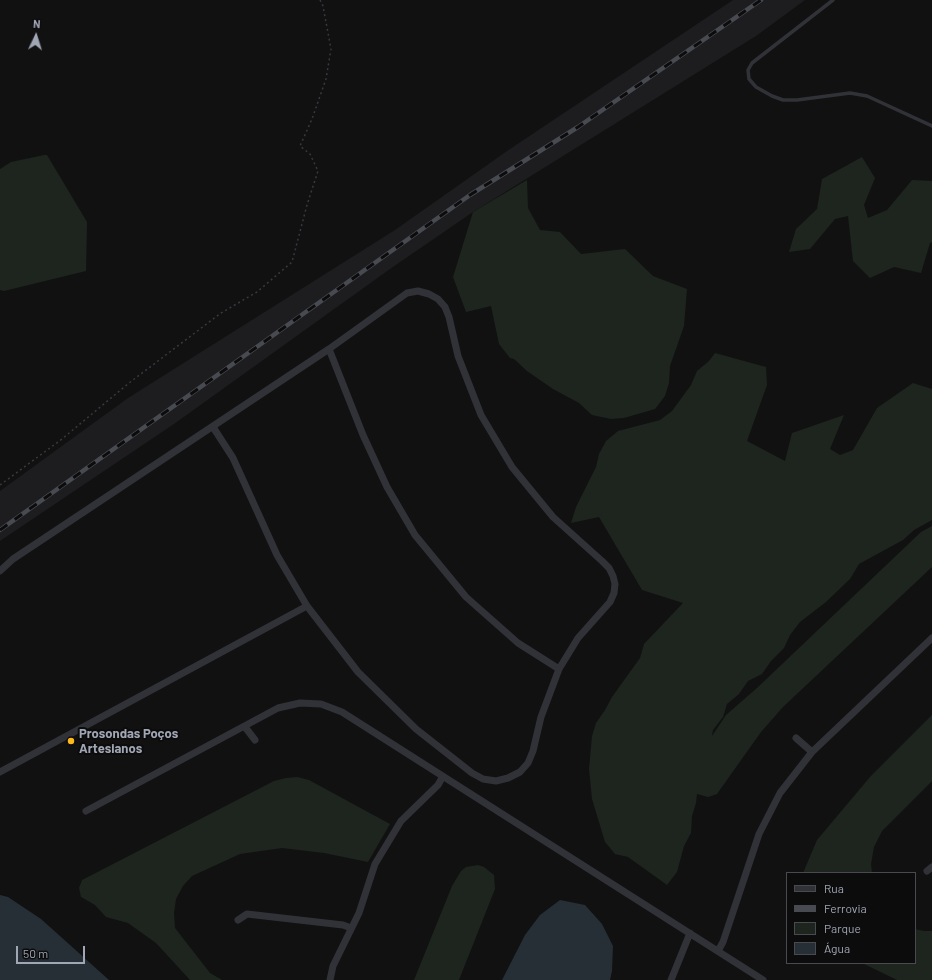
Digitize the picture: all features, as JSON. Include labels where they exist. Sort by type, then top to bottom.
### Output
[{"type":"street","points":[[0,571],[13,559],[329,349],[408,293],[418,291],[429,294],[438,299],[445,307],[449,317],[458,356],[481,414],[512,467],[553,517],[602,561],[609,568],[613,576],[614,589],[610,602],[578,638],[559,669],[541,717],[533,751],[528,763],[520,772],[508,778],[496,781],[483,779],[472,773],[416,729],[358,672],[307,606],[277,555],[233,458],[213,427]]},
{"type":"street","points":[[329,349],[362,435],[387,486],[415,535],[466,597],[518,643],[559,669]]},
{"type":"street","points":[[0,772],[307,606]]},
{"type":"street","points":[[718,951],[723,942],[759,834],[780,792],[812,752],[932,638]]},
{"type":"street","points":[[86,811],[278,708],[300,703],[322,704],[342,712],[763,980]]},
{"type":"street","points":[[245,727],[255,740]]},
{"type":"street","points":[[796,738],[812,752]]},
{"type":"street","points":[[330,980],[333,966],[359,913],[375,864],[401,821],[438,785],[443,776]]},
{"type":"street","points":[[238,920],[247,914],[343,925],[351,928]]},
{"type":"street","points":[[671,980],[690,933]]},
{"type":"lane","points":[[833,0],[752,63],[748,70],[750,79],[756,87],[783,100],[798,100],[850,93],[866,96],[932,126]]},
{"type":"path","points":[[0,486],[62,440],[129,383],[221,313],[257,292],[292,262],[307,205],[318,171],[310,154],[300,146],[326,79],[331,49],[324,6],[320,0]]},
{"type":"shaded area","points":[[733,0],[805,0],[756,36],[473,212],[390,269],[174,424],[0,541],[0,491],[128,398],[395,230],[507,151]]},
{"type":"green space","points":[[47,155],[87,222],[86,271],[4,291],[0,290],[0,169],[11,162]]},
{"type":"green space","points":[[862,157],[875,178],[864,205],[868,218],[887,210],[912,180],[932,181],[932,242],[930,243],[921,273],[894,267],[870,278],[853,261],[848,216],[835,219],[810,249],[789,252],[796,229],[817,209],[822,179]]},
{"type":"green space","points":[[527,180],[528,208],[540,230],[560,232],[581,254],[625,249],[653,276],[687,289],[684,326],[670,366],[669,383],[665,396],[655,409],[624,418],[611,419],[592,415],[579,403],[553,389],[527,371],[514,359],[510,358],[499,344],[491,306],[466,312],[453,277],[473,212]]},
{"type":"green space","points":[[715,353],[766,367],[767,385],[747,441],[785,461],[792,433],[844,415],[830,449],[840,455],[853,450],[877,408],[913,383],[932,389],[932,520],[914,530],[903,540],[859,564],[850,579],[826,602],[800,622],[790,635],[784,648],[771,661],[762,674],[748,681],[739,694],[727,704],[723,717],[713,730],[712,736],[726,715],[758,687],[921,532],[932,526],[932,567],[783,707],[761,732],[717,794],[708,797],[697,794],[692,816],[691,833],[684,846],[677,872],[667,885],[628,857],[615,854],[605,842],[592,799],[589,769],[592,736],[596,723],[612,697],[640,658],[644,644],[683,603],[642,590],[599,517],[571,523],[576,507],[596,467],[599,454],[606,441],[618,431],[660,420],[672,411],[691,385],[697,371],[709,361]]},
{"type":"green space","points":[[932,715],[932,781],[882,831],[874,847],[871,864],[872,872],[803,872],[817,840],[870,777]]},
{"type":"green space","points":[[297,777],[309,780],[390,824],[368,862],[324,853],[282,848],[240,854],[192,876],[183,886],[176,899],[174,913],[175,928],[210,973],[222,980],[190,980],[156,943],[128,923],[106,917],[95,905],[81,897],[79,888],[82,880],[274,781]]},
{"type":"green space","points":[[478,865],[484,867],[494,875],[495,889],[459,980],[414,980],[452,886],[461,871],[466,867]]},
{"type":"green space","points":[[916,929],[932,931],[932,980],[897,980],[864,964],[916,964]]},
{"type":"water","points":[[0,895],[8,897],[41,919],[109,980],[0,980]]},
{"type":"water","points":[[560,900],[585,905],[602,924],[613,946],[612,971],[610,980],[502,980],[525,935],[540,915]]},
{"type":"railway","points":[[0,530],[470,195],[578,127],[761,0]]},
{"type":"place","name":"Prosondas Poços Artesianos","points":[[71,741]]}]
